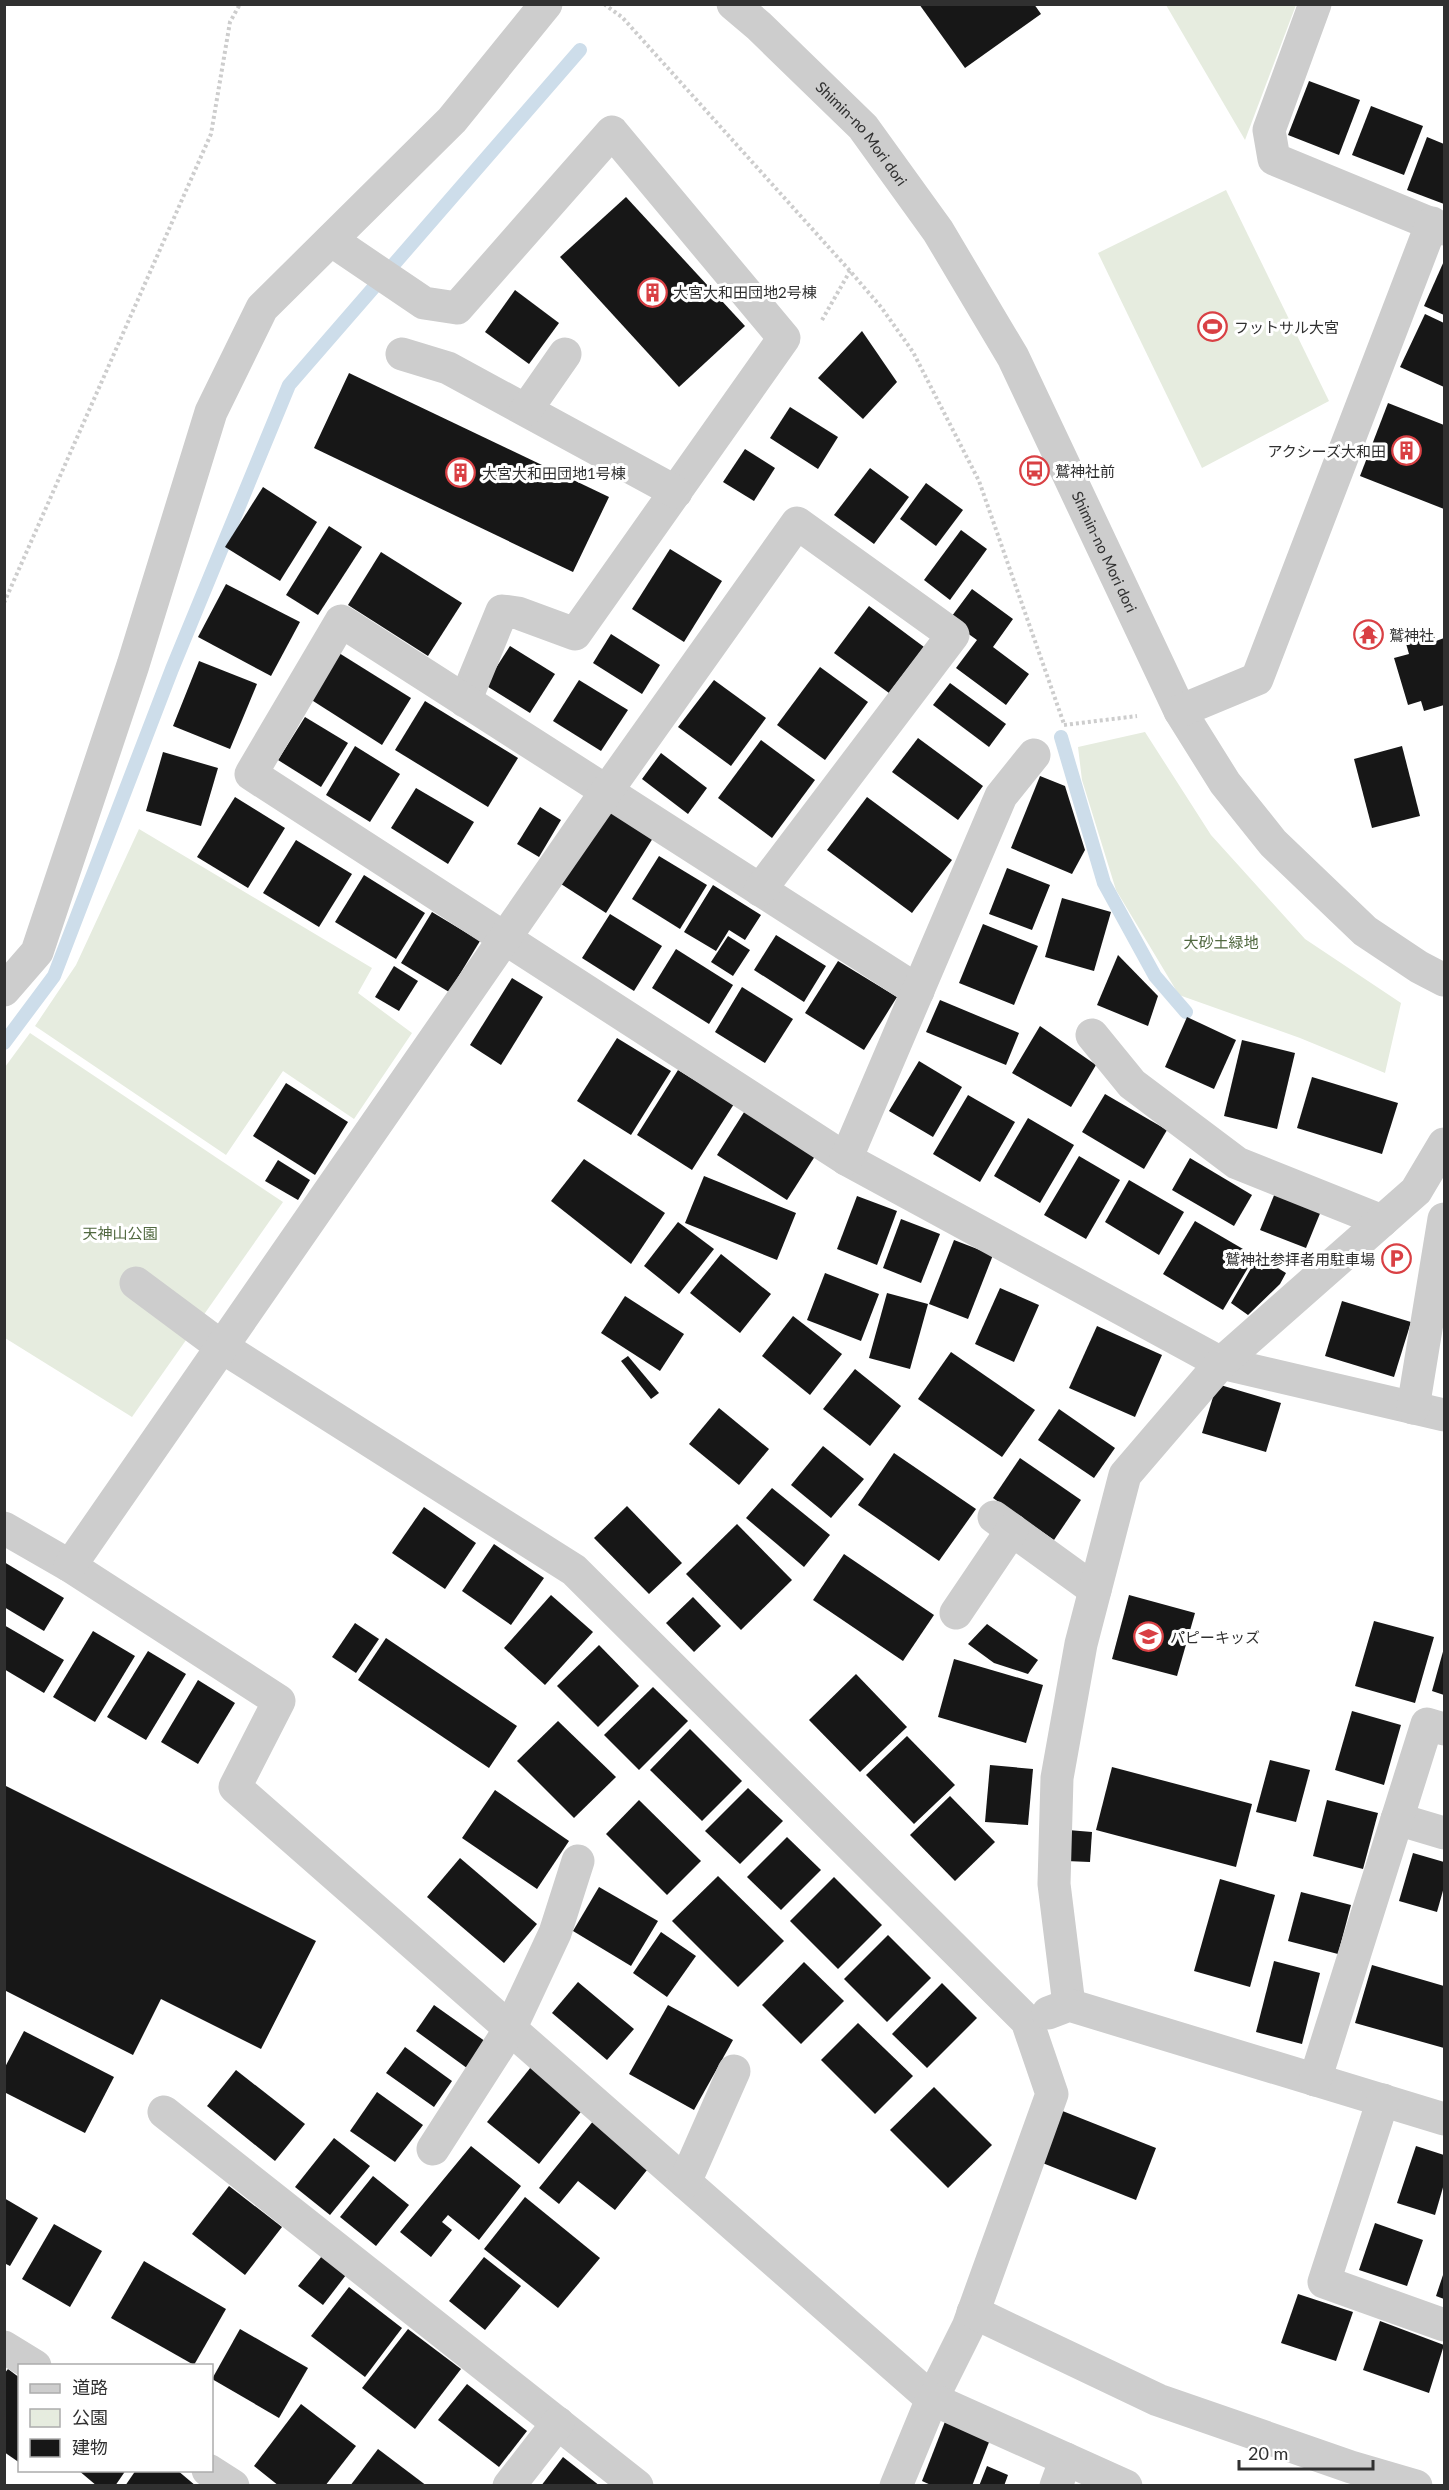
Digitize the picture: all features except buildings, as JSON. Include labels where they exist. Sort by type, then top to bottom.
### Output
[{"type":"street","points":[[4,990],[37,952],[133,665],[211,412],[262,308],[452,120],[546,4]]},
{"type":"street","name":"Shimin-no Mori dori","points":[[733,4],[759,26],[863,127],[938,231],[1013,357],[1180,711],[1224,783],[1273,843],[1365,931],[1419,967],[1444,980]]},
{"type":"street","points":[[1180,711],[1257,679],[1438,226],[1274,159],[1269,130],[1314,4]]},
{"type":"street","points":[[332,240],[424,303],[456,308],[612,132],[784,338],[575,634],[518,612],[502,611],[465,701]]},
{"type":"street","points":[[402,354],[448,368],[676,492]]},
{"type":"street","points":[[526,410],[565,354]]},
{"type":"street","points":[[70,1566],[606,792],[797,524],[953,635],[760,890]]},
{"type":"street","points":[[918,991],[341,621],[251,774],[846,1159],[1221,1363],[1444,1415]]},
{"type":"street","points":[[846,1159],[1001,796],[1034,755]]},
{"type":"street","points":[[1092,1035],[1132,1084],[1237,1163],[1382,1221]]},
{"type":"street","points":[[1069,2005],[1054,1884],[1057,1778],[1081,1644],[1125,1475],[1221,1363],[1416,1191],[1444,1144]]},
{"type":"street","points":[[1413,1408],[1444,1219]]},
{"type":"street","points":[[136,1282],[222,1347],[574,1570],[1027,2021],[1052,2094],[968,2327],[932,2399],[896,2486]]},
{"type":"street","points":[[956,1613],[1003,1523],[1095,1590]]},
{"type":"street","points":[[4,1528],[70,1566],[279,1701],[235,1787],[932,2399],[1061,2472],[1126,2486]]},
{"type":"street","points":[[1315,2080],[1427,1724],[1444,1730]]},
{"type":"street","points":[[1397,1819],[1444,1833]]},
{"type":"street","points":[[433,2149],[510,2029],[555,1933],[578,1861]]},
{"type":"street","points":[[1027,2021],[1069,2005],[1444,2119]]},
{"type":"street","points":[[685,2182],[734,2071]]},
{"type":"street","points":[[1383,2100],[1324,2282],[1444,2325]]},
{"type":"street","points":[[164,2112],[637,2486]]},
{"type":"street","points":[[973,2312],[1158,2400],[1351,2468],[1416,2486]]},
{"type":"street","points":[[4,2347],[32,2364]]},
{"type":"street","points":[[509,2486],[558,2423]]},
{"type":"street","points":[[211,2472],[233,2486]]},
{"type":"path","points":[[4,603],[211,134],[230,22],[240,4]]},
{"type":"path","points":[[604,4],[622,17],[850,272],[881,307],[913,352],[979,481],[1064,724]]},
{"type":"path","points":[[822,320],[850,272]]},
{"type":"path","points":[[1059,729],[1064,724],[1180,711]]},
{"type":"green space","points":[[1166,5],[1296,5],[1245,140]]},
{"type":"green space","name":"フットサル大宮","points":[[1226,190],[1329,401],[1202,468],[1098,253]]},
{"type":"green space","name":"大砂土緑地","points":[[1145,732],[1211,835],[1305,939],[1401,1003],[1385,1073],[1300,1038],[1179,995],[1116,890],[1082,780],[1078,747]]},
{"type":"green space","points":[[139,829],[372,968],[358,993],[412,1033],[354,1119],[283,1071],[226,1155],[35,1026],[76,965]]},
{"type":"green space","name":"天神山公園","points":[[30,1033],[283,1202],[132,1417],[5,1338],[5,1067]]},
{"type":"waterway","points":[[4,1043],[54,976],[172,669],[289,385],[580,50]]},
{"type":"waterway","points":[[1061,737],[1104,883],[1155,976],[1186,1012]]},
{"type":"place","name":"大宮大和田団地2号棟","points":[[652,292]]},
{"type":"place","name":"フットサル大宮","points":[[1213,327]]},
{"type":"place","name":"アクシーズ大和田","points":[[1407,451]]},
{"type":"place","name":"鷲神社前","points":[[1034,471]]},
{"type":"place","name":"大宮大和田団地1号棟","points":[[461,473]]},
{"type":"place","name":"鷲神社","points":[[1368,635]]},
{"type":"place","name":"鷲神社参拝者用駐車場","points":[[1396,1259]]},
{"type":"place","name":"パピーキッズ","points":[[1149,1637]]}]
